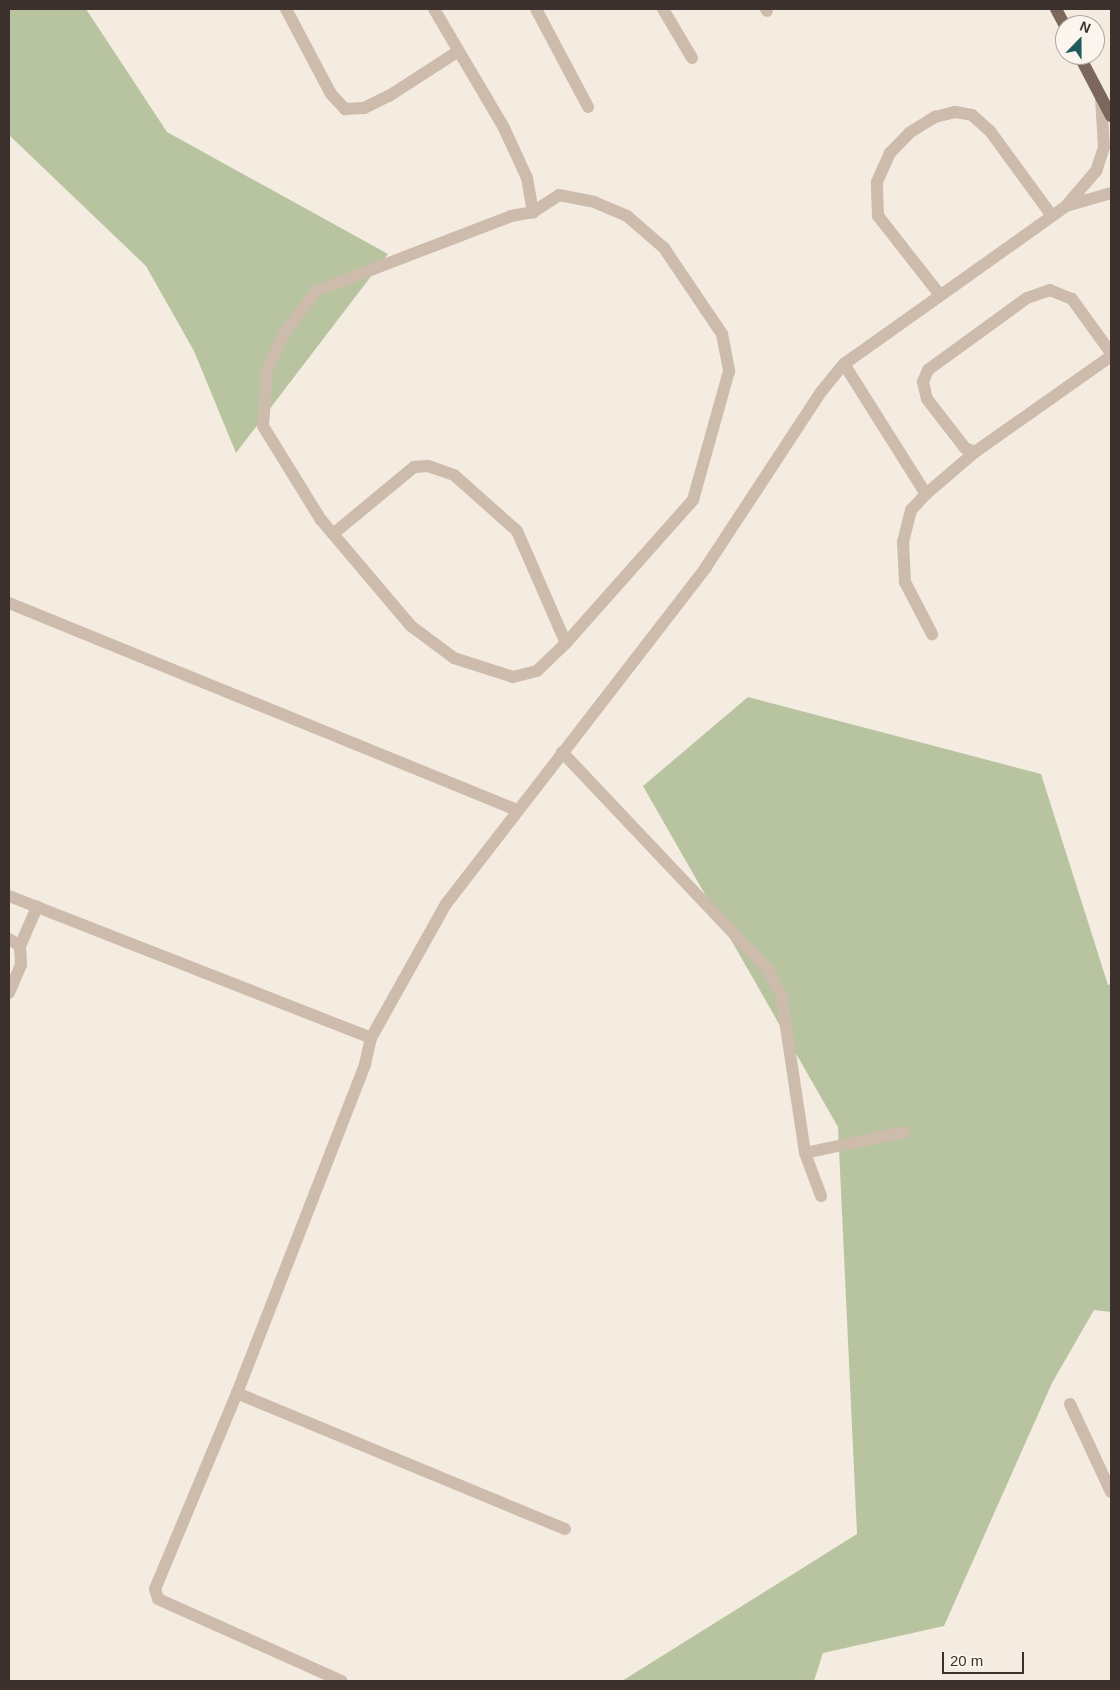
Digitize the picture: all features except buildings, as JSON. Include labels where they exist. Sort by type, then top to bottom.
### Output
[{"type":"main road","points":[[1084,65],[1111,116]]},
{"type":"street","points":[[286,9],[331,94],[345,109],[364,108],[389,96],[457,52]]},
{"type":"street","points":[[434,9],[457,52],[504,128],[527,178],[533,212]]},
{"type":"street","points":[[536,9],[588,107]]},
{"type":"street","points":[[663,9],[692,58]]},
{"type":"street","points":[[341,1681],[158,1599],[155,1589],[237,1393],[365,1064],[372,1038],[446,904],[706,567],[821,392],[844,364],[1066,206],[1096,171],[1104,147],[1101,98]]},
{"type":"street","points":[[940,295],[878,216],[875,198],[880,174],[890,153],[909,133],[935,117],[955,112],[972,115],[990,132],[1052,216]]},
{"type":"street","points":[[1066,206],[1111,193]]},
{"type":"street","points":[[559,195],[594,202],[627,216],[664,248],[701,300],[722,334],[728,371],[693,500],[566,643],[537,671],[513,677],[454,658],[410,626],[333,534],[264,426],[267,370],[283,335],[316,291],[511,216],[533,212],[559,195]]},
{"type":"street","points":[[932,634],[905,582],[903,542],[911,510],[926,494],[975,452],[1111,354],[1072,299],[1050,290],[1027,298],[936,365],[923,382],[927,399],[965,448],[975,452]]},
{"type":"street","points":[[844,364],[926,494]]},
{"type":"street","points":[[333,534],[414,467],[428,466],[454,474],[516,531],[566,643]]},
{"type":"street","points":[[9,603],[518,810]]},
{"type":"street","points":[[562,752],[767,969],[781,994],[805,1153],[821,1196]]},
{"type":"street","points":[[9,896],[372,1038]]},
{"type":"street","points":[[9,993],[20,965],[20,946],[38,907]]},
{"type":"street","points":[[9,939],[20,946]]},
{"type":"street","points":[[805,1153],[904,1132]]},
{"type":"street","points":[[237,1393],[565,1529]]},
{"type":"street","points":[[1070,1404],[1111,1492]]},
{"type":"green space","points":[[9,9],[86,9],[167,132],[388,254],[236,453],[194,351],[146,266],[9,135]]},
{"type":"green space","points":[[748,697],[1041,774],[1108,985],[1111,984],[1111,1312],[1094,1310],[1052,1383],[944,1626],[823,1653],[814,1681],[622,1681],[857,1534],[838,1127],[643,786]]}]
